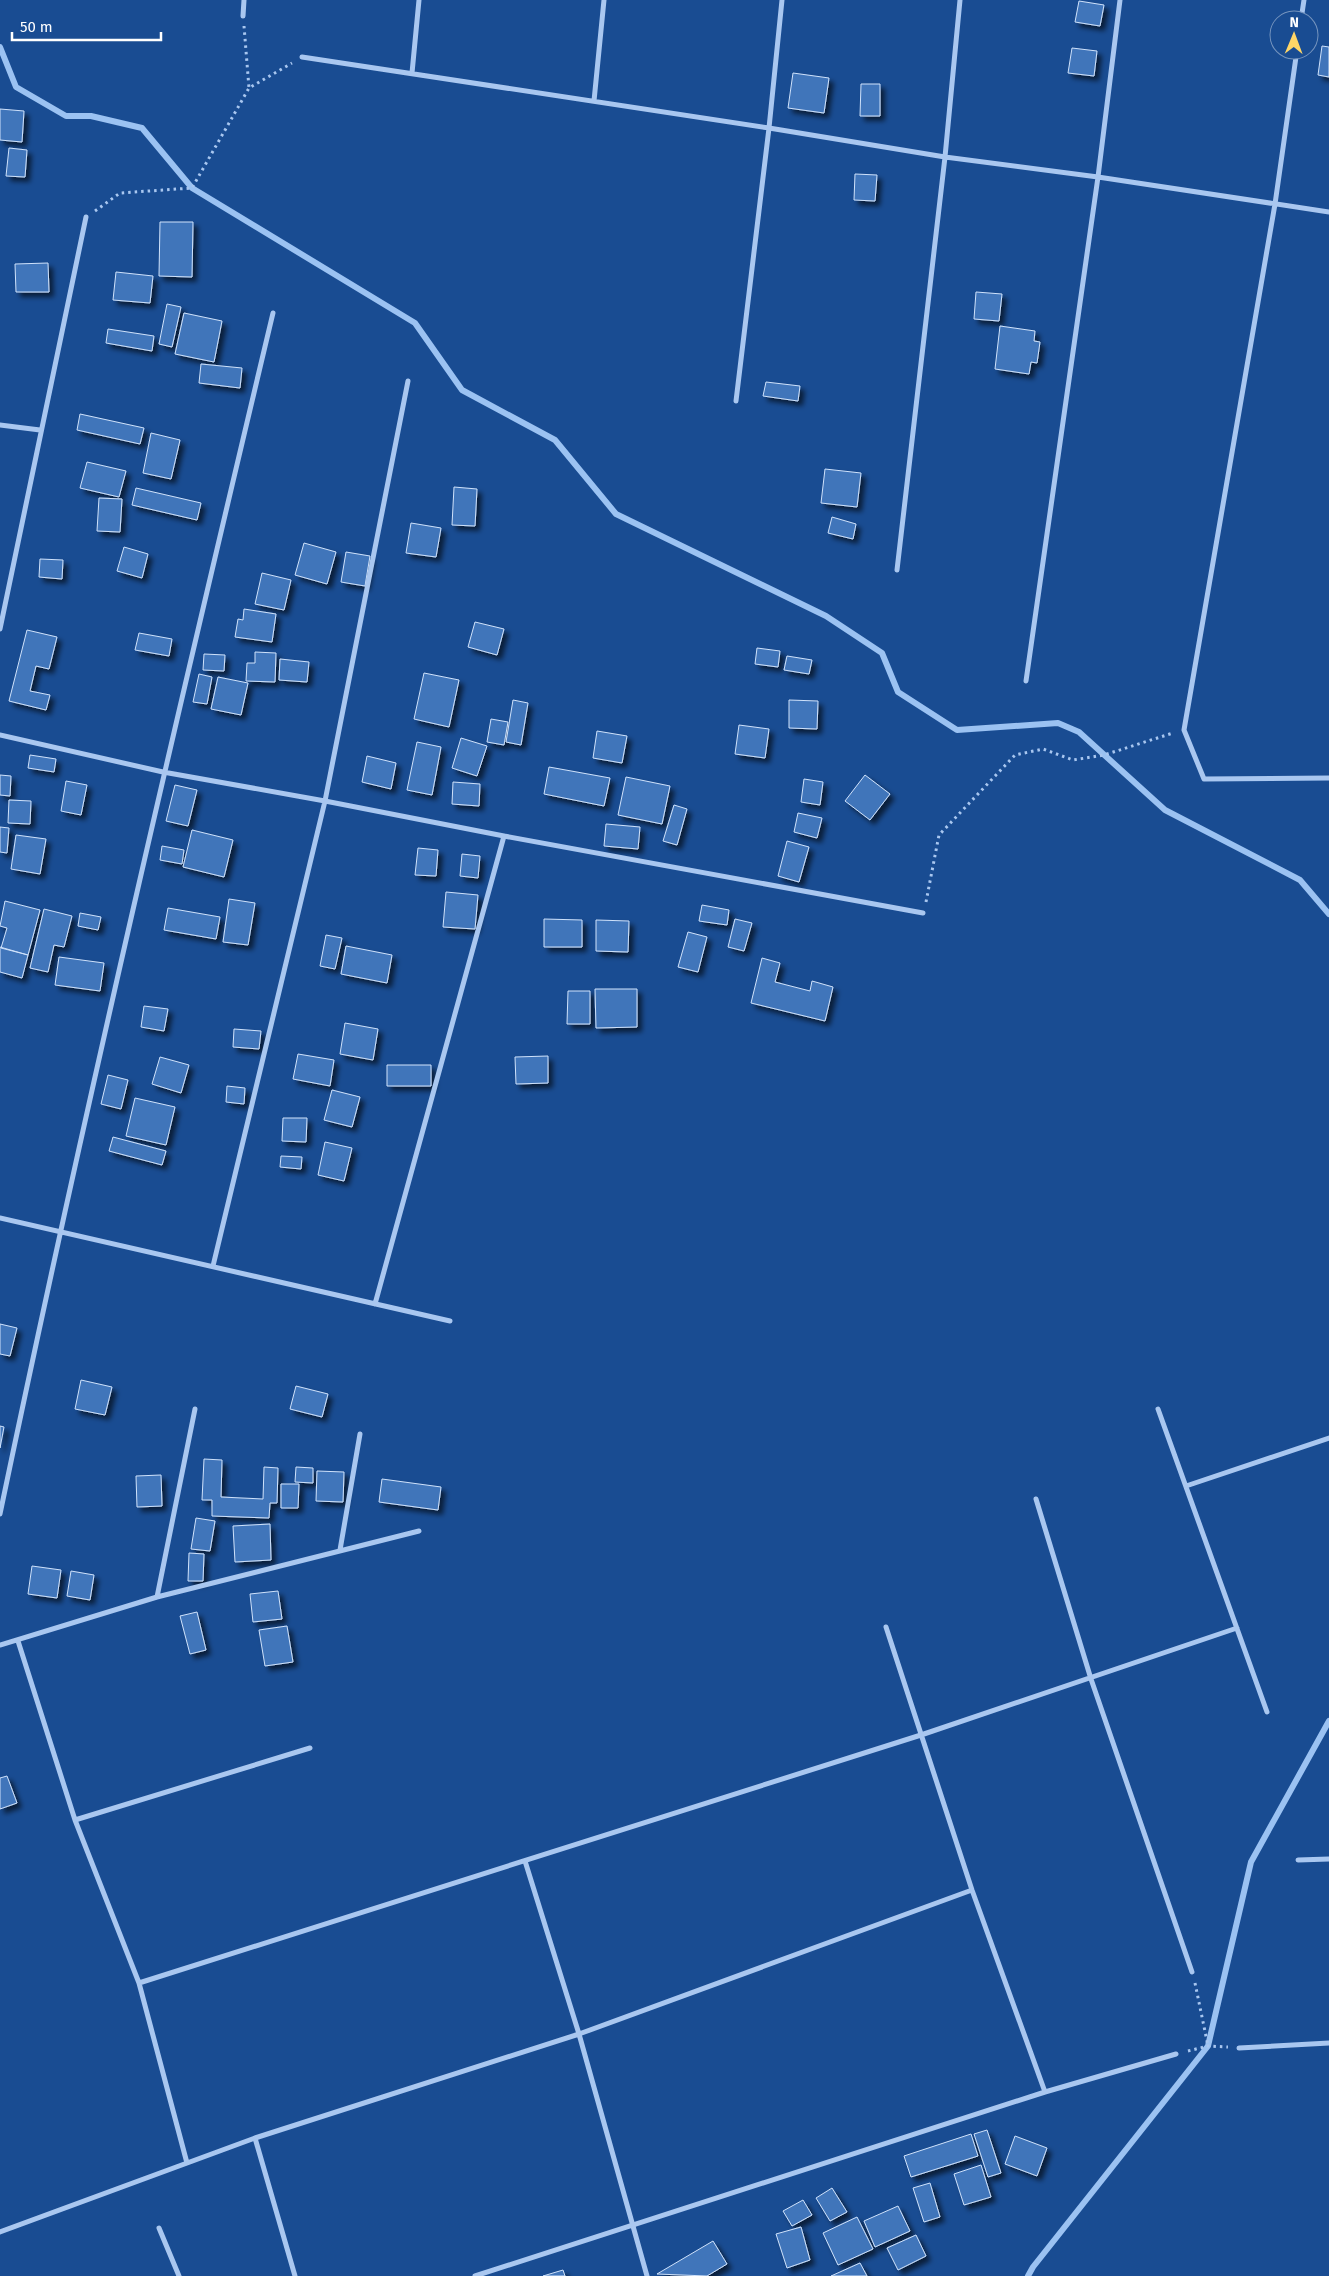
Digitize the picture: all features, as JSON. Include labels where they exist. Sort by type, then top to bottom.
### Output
[{"type":"street","points":[[243,16],[244,0]]},
{"type":"street","points":[[412,73],[420,0]]},
{"type":"street","points":[[594,101],[604,0]]},
{"type":"street","points":[[736,401],[769,128],[782,0]]},
{"type":"street","points":[[897,570],[945,157],[960,0]]},
{"type":"street","points":[[1026,681],[1098,178],[1120,0]]},
{"type":"street","points":[[302,57],[769,128],[945,157],[1329,212]]},
{"type":"street","points":[[1296,60],[1276,204],[1184,730],[1204,779],[1329,778]]},
{"type":"street","points":[[0,629],[40,430],[86,217]]},
{"type":"street","points":[[0,1514],[59,1233],[163,772],[274,313]]},
{"type":"street","points":[[213,1266],[325,800],[408,381]]},
{"type":"street","points":[[0,425],[40,430]]},
{"type":"street","points":[[0,735],[163,772],[325,800],[504,836],[924,913]]},
{"type":"street","points":[[376,1304],[504,836]]},
{"type":"street","points":[[0,1218],[450,1321]]},
{"type":"street","points":[[157,1597],[195,1409]]},
{"type":"street","points":[[1158,1409],[1267,1712]]},
{"type":"street","points":[[340,1550],[360,1434]]},
{"type":"street","points":[[1186,1486],[1329,1438]]},
{"type":"street","points":[[1036,1499],[1091,1679],[1192,1972]]},
{"type":"street","points":[[0,1645],[157,1597],[419,1531]]},
{"type":"street","points":[[886,1627],[972,1890],[1045,2092]]},
{"type":"street","points":[[139,1983],[922,1736],[1237,1628]]},
{"type":"street","points":[[18,1641],[75,1820],[139,1983],[187,2163]]},
{"type":"street","points":[[75,1820],[310,1748]]},
{"type":"street","points":[[1298,1860],[1329,1859]]},
{"type":"street","points":[[525,1861],[578,2034],[647,2276]]},
{"type":"street","points":[[0,2232],[255,2138],[578,2034],[972,1890]]},
{"type":"street","points":[[1239,2048],[1329,2043]]},
{"type":"street","points":[[475,2276],[1045,2092],[1176,2054]]},
{"type":"street","points":[[255,2138],[295,2276]]},
{"type":"street","points":[[159,2228],[179,2276]]},
{"type":"path","points":[[243,16],[248,88]]},
{"type":"path","points":[[86,217],[120,193],[192,188],[248,88],[302,57]]},
{"type":"path","points":[[924,913],[939,835],[1015,755],[1043,749],[1073,760],[1104,754],[1184,730]]},
{"type":"path","points":[[1192,1972],[1208,2046]]},
{"type":"path","points":[[1176,2054],[1208,2046],[1239,2048]]},
{"type":"building","points":[[1079,1],[1104,5],[1100,26],[1075,22]]},
{"type":"building","points":[[1322,46],[1329,47],[1329,77],[1318,75]]},
{"type":"building","points":[[1072,48],[1097,51],[1094,76],[1068,73]]},
{"type":"building","points":[[793,73],[829,78],[824,113],[788,108]]},
{"type":"building","points":[[861,84],[880,84],[880,116],[860,116]]},
{"type":"building","points":[[0,109],[24,111],[22,142],[0,140]]},
{"type":"building","points":[[9,148],[27,150],[25,177],[6,176]]},
{"type":"building","points":[[855,174],[877,175],[875,201],[854,200]]},
{"type":"building","points":[[160,222],[193,222],[192,277],[159,276]]},
{"type":"building","points":[[48,263],[49,292],[16,292],[15,264]]},
{"type":"building","points":[[116,272],[153,276],[150,303],[113,300]]},
{"type":"building","points":[[976,292],[1002,294],[999,321],[974,319]]},
{"type":"building","points":[[167,304],[181,307],[172,347],[159,344]]},
{"type":"building","points":[[184,313],[222,321],[214,362],[175,354]]},
{"type":"building","points":[[1000,326],[1035,331],[1034,341],[1040,342],[1037,363],[1031,362],[1029,374],[995,369]]},
{"type":"building","points":[[108,329],[154,336],[152,351],[106,343]]},
{"type":"building","points":[[201,364],[242,368],[240,388],[199,383]]},
{"type":"building","points":[[766,382],[800,386],[798,401],[763,396]]},
{"type":"building","points":[[80,414],[144,428],[140,444],[77,430]]},
{"type":"building","points":[[151,433],[180,440],[171,479],[143,473]]},
{"type":"building","points":[[87,462],[126,471],[119,497],[80,488]]},
{"type":"building","points":[[825,469],[861,473],[857,507],[821,503]]},
{"type":"building","points":[[454,487],[477,489],[475,526],[452,525]]},
{"type":"building","points":[[136,488],[201,503],[197,520],[132,505]]},
{"type":"building","points":[[99,498],[122,499],[120,532],[97,531]]},
{"type":"building","points":[[832,517],[856,524],[853,539],[828,533]]},
{"type":"building","points":[[411,523],[441,528],[436,557],[406,553]]},
{"type":"building","points":[[304,543],[336,552],[327,584],[295,575]]},
{"type":"building","points":[[124,547],[148,554],[142,578],[117,571]]},
{"type":"building","points":[[346,552],[370,556],[365,586],[341,582]]},
{"type":"building","points":[[40,559],[63,560],[62,579],[39,577]]},
{"type":"building","points":[[262,573],[291,580],[284,610],[255,604]]},
{"type":"building","points":[[244,609],[276,614],[272,642],[235,637],[238,619],[243,620]]},
{"type":"building","points":[[475,622],[504,629],[497,655],[468,647]]},
{"type":"building","points":[[27,630],[57,637],[49,669],[36,666],[30,691],[50,695],[46,710],[9,701]]},
{"type":"building","points":[[139,633],[172,639],[169,656],[135,650]]},
{"type":"building","points":[[757,648],[780,651],[778,667],[755,664]]},
{"type":"building","points":[[255,652],[276,653],[275,682],[246,681],[247,663],[255,663]]},
{"type":"building","points":[[204,654],[225,655],[224,671],[203,670]]},
{"type":"building","points":[[787,656],[812,660],[809,674],[784,670]]},
{"type":"building","points":[[280,659],[309,662],[307,682],[279,680]]},
{"type":"building","points":[[424,673],[459,680],[449,727],[414,719]]},
{"type":"building","points":[[199,674],[212,677],[207,704],[193,702]]},
{"type":"building","points":[[218,677],[248,683],[241,715],[211,709]]},
{"type":"building","points":[[513,700],[528,703],[521,745],[506,742]]},
{"type":"building","points":[[789,700],[818,701],[817,729],[789,728]]},
{"type":"building","points":[[491,719],[508,722],[504,745],[487,742]]},
{"type":"building","points":[[739,725],[769,729],[765,758],[735,754]]},
{"type":"building","points":[[597,731],[627,736],[622,763],[593,758]]},
{"type":"building","points":[[461,738],[487,746],[477,776],[452,768]]},
{"type":"building","points":[[417,742],[441,747],[432,795],[407,790]]},
{"type":"building","points":[[30,755],[56,759],[54,772],[28,768]]},
{"type":"building","points":[[367,756],[396,763],[391,789],[362,782]]},
{"type":"building","points":[[549,767],[610,778],[604,806],[544,794]]},
{"type":"building","points":[[0,775],[11,776],[10,796],[0,795]]},
{"type":"building","points":[[865,775],[890,794],[870,820],[845,801]]},
{"type":"building","points":[[626,777],[670,786],[662,824],[618,815]]},
{"type":"building","points":[[804,779],[823,782],[820,805],[801,802]]},
{"type":"building","points":[[66,781],[87,785],[81,815],[61,811]]},
{"type":"building","points":[[453,782],[480,784],[479,806],[452,804]]},
{"type":"building","points":[[175,785],[197,790],[188,826],[166,821]]},
{"type":"building","points":[[9,800],[31,801],[30,824],[8,823]]},
{"type":"building","points":[[674,805],[687,809],[677,845],[663,841]]},
{"type":"building","points":[[798,813],[822,818],[817,838],[794,832]]},
{"type":"building","points":[[606,824],[640,827],[638,849],[604,846]]},
{"type":"building","points":[[0,827],[9,828],[7,853],[0,852]]},
{"type":"building","points":[[192,830],[233,840],[224,877],[183,867]]},
{"type":"building","points":[[16,835],[46,839],[40,874],[11,869]]},
{"type":"building","points":[[787,841],[809,847],[799,882],[778,876]]},
{"type":"building","points":[[162,846],[184,850],[182,864],[160,860]]},
{"type":"building","points":[[418,848],[438,850],[436,876],[415,875]]},
{"type":"building","points":[[462,854],[480,856],[478,878],[460,876]]},
{"type":"building","points":[[446,892],[478,895],[475,929],[443,927]]},
{"type":"building","points":[[229,899],[255,903],[248,945],[223,942]]},
{"type":"building","points":[[5,901],[40,910],[28,955],[1,948],[7,928],[0,926]]},
{"type":"building","points":[[702,905],[729,910],[727,925],[699,921]]},
{"type":"building","points":[[168,908],[220,917],[216,939],[164,930]]},
{"type":"building","points":[[44,909],[72,916],[64,947],[54,945],[48,972],[30,968]]},
{"type":"building","points":[[80,913],[101,917],[98,930],[78,926]]},
{"type":"building","points":[[544,919],[582,920],[582,947],[544,947]]},
{"type":"building","points":[[735,919],[752,923],[744,951],[728,947]]},
{"type":"building","points":[[596,920],[629,921],[628,952],[596,951]]},
{"type":"building","points":[[688,932],[707,937],[698,972],[678,967]]},
{"type":"building","points":[[326,935],[342,938],[335,969],[320,966]]},
{"type":"building","points":[[346,946],[392,955],[387,983],[341,974]]},
{"type":"building","points":[[0,947],[28,955],[22,978],[0,972]]},
{"type":"building","points":[[59,957],[104,963],[100,991],[55,985]]},
{"type":"building","points":[[762,958],[780,963],[775,982],[810,991],[812,981],[833,987],[825,1021],[751,1003]]},
{"type":"building","points":[[595,989],[637,989],[637,1027],[596,1028]]},
{"type":"building","points":[[568,991],[590,991],[590,1024],[567,1024]]},
{"type":"building","points":[[144,1006],[168,1009],[164,1031],[141,1027]]},
{"type":"building","points":[[345,1023],[378,1029],[373,1060],[340,1054]]},
{"type":"building","points":[[234,1029],[261,1031],[259,1049],[233,1047]]},
{"type":"building","points":[[298,1054],[334,1060],[330,1086],[293,1079]]},
{"type":"building","points":[[548,1056],[548,1083],[516,1084],[515,1057]]},
{"type":"building","points":[[160,1057],[189,1065],[181,1093],[152,1084]]},
{"type":"building","points":[[387,1065],[431,1065],[431,1086],[387,1086]]},
{"type":"building","points":[[108,1075],[128,1080],[121,1109],[101,1104]]},
{"type":"building","points":[[227,1086],[245,1088],[244,1104],[226,1102]]},
{"type":"building","points":[[332,1090],[360,1097],[352,1127],[324,1120]]},
{"type":"building","points":[[135,1098],[175,1107],[166,1145],[126,1136]]},
{"type":"building","points":[[283,1118],[307,1118],[306,1142],[282,1141]]},
{"type":"building","points":[[113,1137],[166,1151],[162,1165],[109,1151]]},
{"type":"building","points":[[325,1142],[352,1148],[344,1181],[318,1175]]},
{"type":"building","points":[[281,1156],[302,1157],[301,1169],[280,1167]]},
{"type":"building","points":[[0,1324],[17,1328],[10,1356],[0,1354]]},
{"type":"building","points":[[81,1380],[112,1387],[105,1415],[75,1409]]},
{"type":"building","points":[[296,1386],[328,1394],[322,1417],[290,1409]]},
{"type":"building","points":[[0,1426],[4,1427],[0,1448]]},
{"type":"building","points":[[204,1459],[222,1460],[221,1497],[263,1499],[264,1467],[278,1468],[277,1503],[270,1503],[269,1518],[212,1516],[212,1500],[202,1500]]},
{"type":"building","points":[[296,1467],[313,1468],[313,1483],[295,1482]]},
{"type":"building","points":[[317,1471],[344,1472],[343,1502],[316,1501]]},
{"type":"building","points":[[161,1475],[162,1506],[137,1507],[136,1476]]},
{"type":"building","points":[[382,1479],[441,1487],[438,1510],[379,1502]]},
{"type":"building","points":[[281,1484],[299,1484],[298,1508],[281,1508]]},
{"type":"building","points":[[196,1518],[215,1521],[210,1551],[191,1549]]},
{"type":"building","points":[[270,1524],[271,1560],[235,1562],[233,1526]]},
{"type":"building","points":[[189,1553],[204,1554],[203,1581],[188,1581]]},
{"type":"building","points":[[32,1566],[61,1570],[57,1598],[28,1594]]},
{"type":"building","points":[[71,1571],[94,1575],[90,1600],[67,1596]]},
{"type":"building","points":[[278,1591],[282,1619],[253,1622],[250,1594]]},
{"type":"building","points":[[197,1612],[206,1650],[190,1654],[180,1616]]},
{"type":"building","points":[[287,1626],[293,1662],[265,1666],[259,1630]]},
{"type":"building","points":[[7,1776],[17,1803],[0,1809],[0,1778]]},
{"type":"building","points":[[987,2130],[1001,2173],[988,2177],[974,2134]]},
{"type":"building","points":[[971,2134],[978,2156],[911,2177],[904,2156]]},
{"type":"building","points":[[1015,2136],[1047,2148],[1037,2176],[1005,2164]]},
{"type":"building","points":[[981,2165],[991,2197],[964,2205],[954,2174]]},
{"type":"building","points":[[930,2183],[940,2217],[924,2222],[913,2188]]},
{"type":"building","points":[[832,2188],[847,2212],[830,2221],[816,2198]]},
{"type":"building","points":[[803,2200],[812,2215],[792,2226],[783,2211]]},
{"type":"building","points":[[898,2206],[910,2231],[875,2247],[864,2221]]},
{"type":"building","points":[[857,2217],[873,2249],[838,2265],[823,2233]]},
{"type":"building","points":[[801,2227],[810,2260],[787,2268],[776,2234]]},
{"type":"building","points":[[916,2235],[926,2256],[898,2270],[887,2248]]},
{"type":"building","points":[[713,2241],[727,2264],[707,2276],[657,2274]]},
{"type":"building","points":[[860,2263],[867,2276],[831,2276]]},
{"type":"building","points":[[563,2270],[565,2276],[543,2276]]},
{"type":"waterway","points":[[0,47],[16,87],[66,116],[91,116],[142,128],[192,188],[415,323],[462,390],[555,440],[616,514],[826,616],[882,653],[898,692],[957,730],[1058,723],[1079,732],[1165,810],[1300,880],[1329,914]]},
{"type":"waterway","points":[[1028,2276],[1033,2267],[1208,2046],[1251,1862],[1329,1721]]}]
